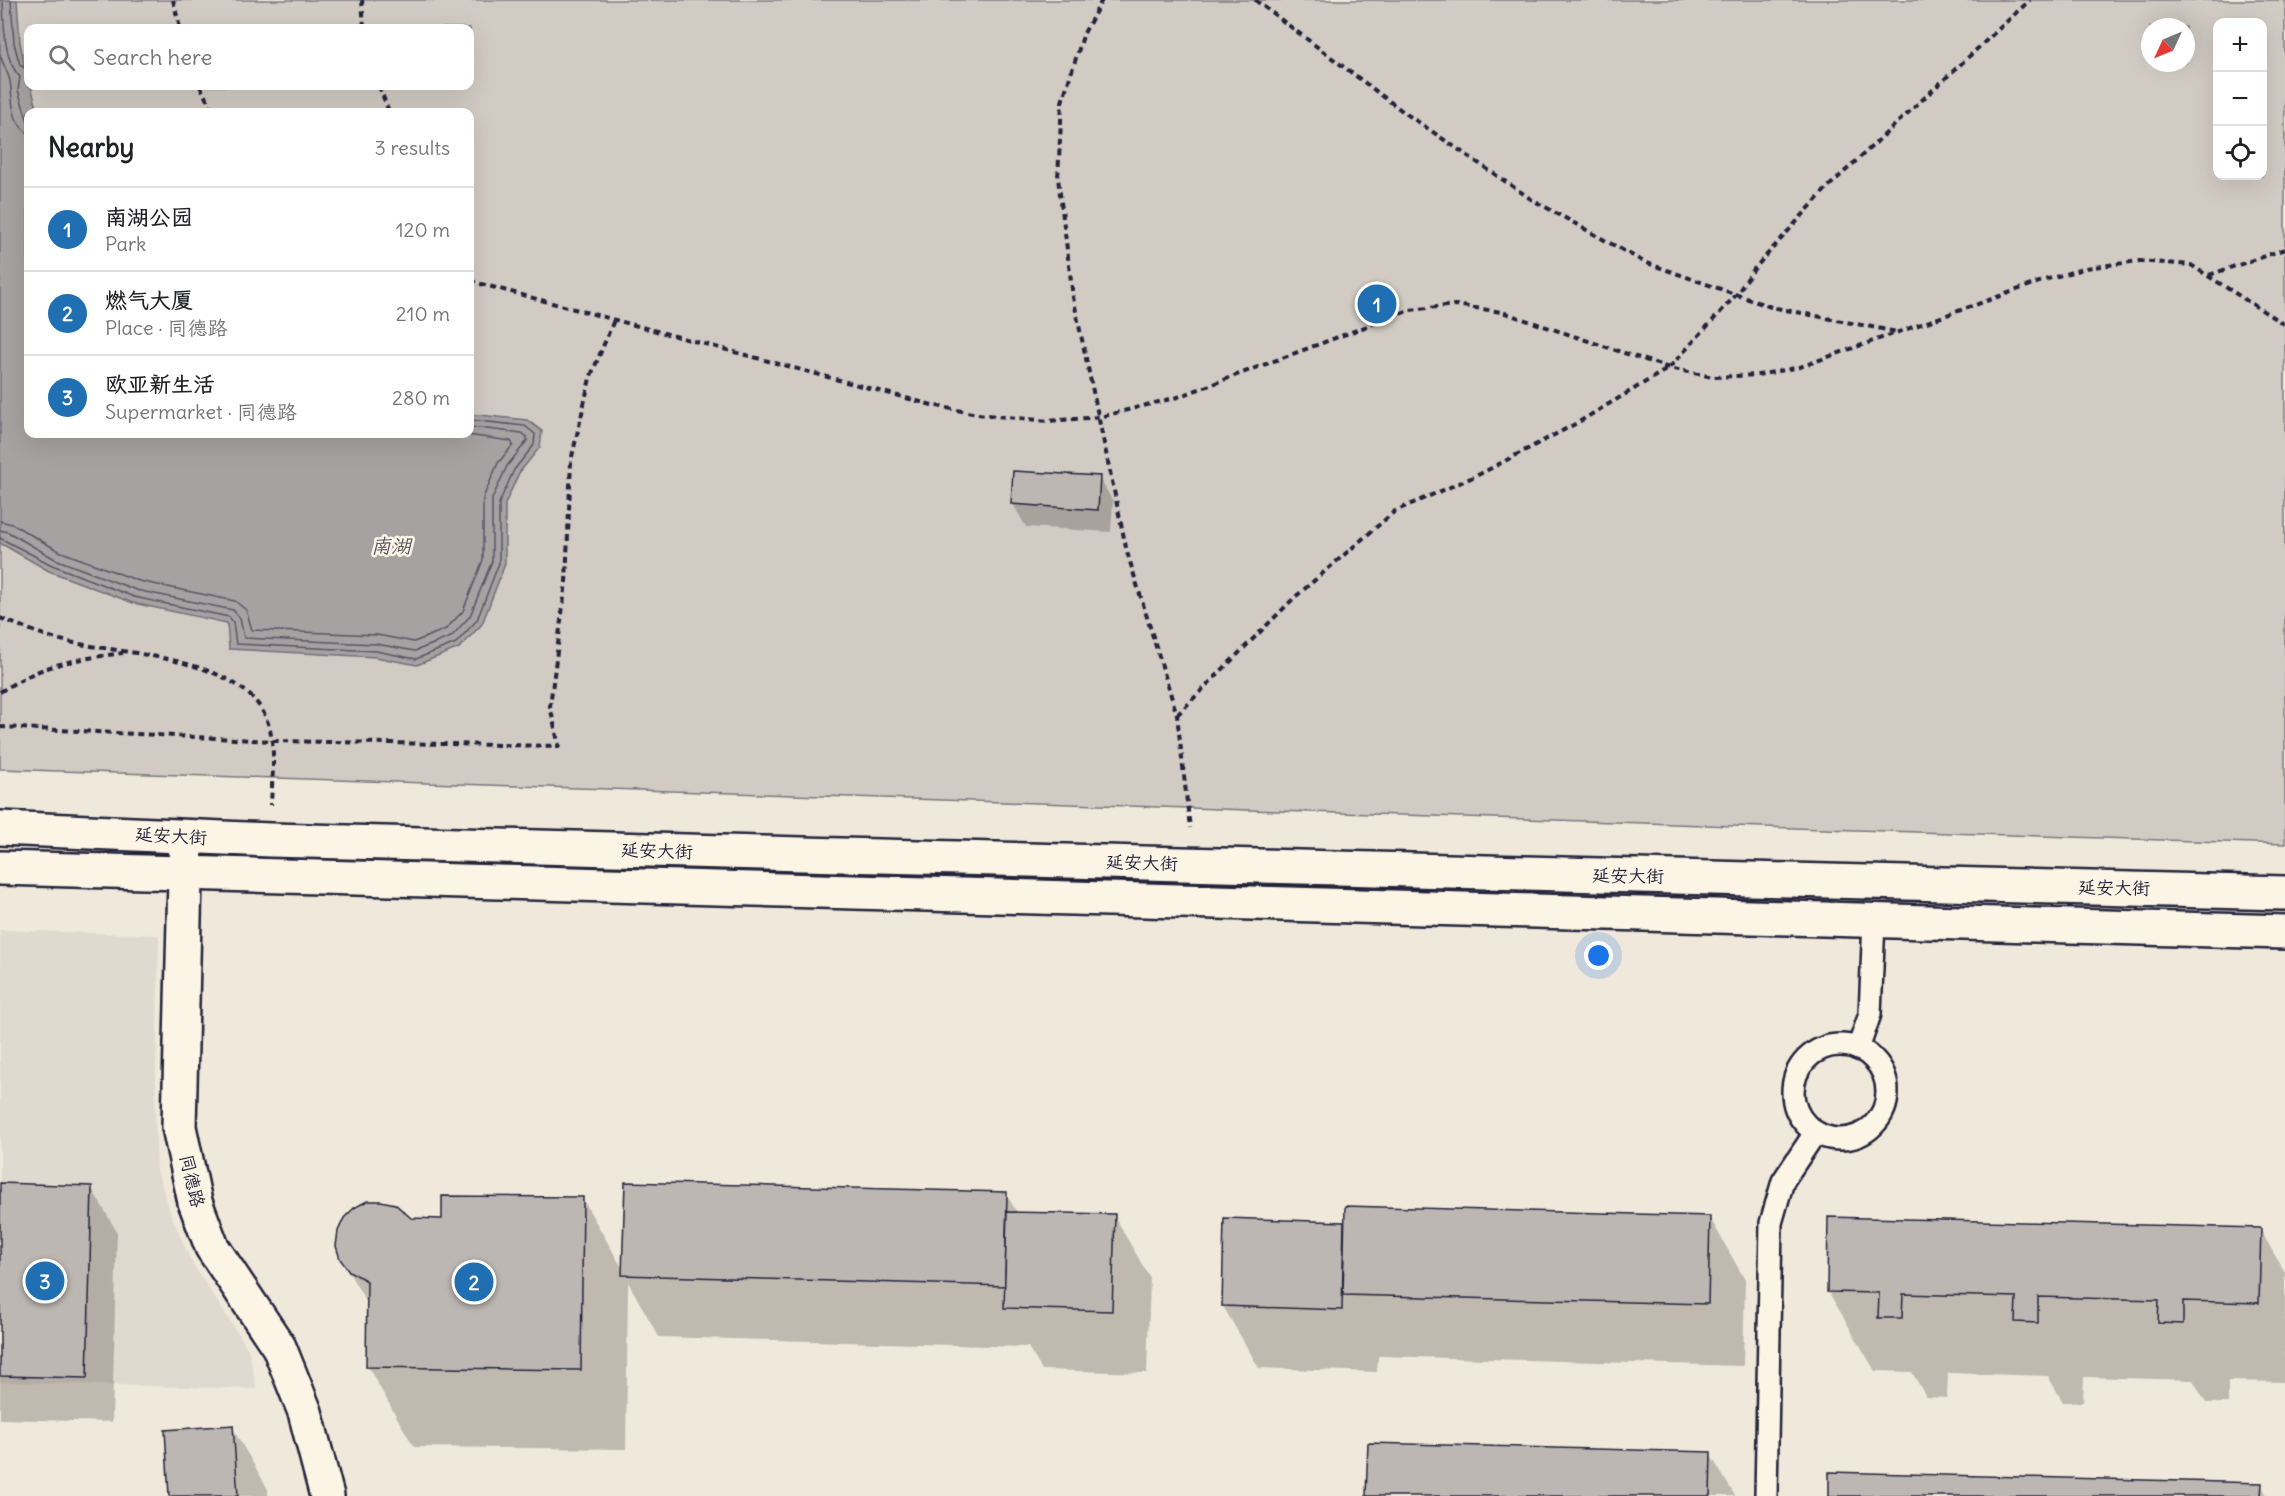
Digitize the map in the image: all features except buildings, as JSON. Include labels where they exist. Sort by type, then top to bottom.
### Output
[{"type":"main road","name":"延安大街","points":[[0,828],[270,840],[2285,892]]},
{"type":"main road","name":"同德路","points":[[186,837],[180,1127],[195,1202],[212,1247],[279,1347],[305,1412],[327,1496]]},
{"type":"main road","name":"延安大街","points":[[0,868],[2285,932]]},
{"type":"lane","points":[[1858,1048],[1870,1014],[1874,921]]},
{"type":"lane","points":[[1840,1045],[1858,1048],[1873,1058],[1882,1072],[1886,1087],[1886,1103],[1879,1118],[1870,1129],[1850,1138],[1828,1138],[1815,1133],[1802,1121],[1794,1105],[1792,1088],[1797,1071],[1808,1057],[1823,1048],[1840,1045]]},
{"type":"lane","points":[[1766,1496],[1771,1223],[1783,1181],[1815,1133]]},
{"type":"path","points":[[173,0],[179,24]]},
{"type":"path","points":[[362,0],[364,24]]},
{"type":"path","points":[[1102,0],[1084,33],[1062,102],[1058,178],[1073,297],[1127,552],[1177,715],[1194,865]]},
{"type":"path","points":[[1255,0],[1405,113],[1531,199],[1644,262],[1771,307],[1898,333]]},
{"type":"path","points":[[1177,715],[1294,598],[1395,511],[1480,474],[1576,423],[1669,368],[1736,295],[1754,269],[1828,188],[2030,0]]},
{"type":"path","points":[[202,90],[211,108]]},
{"type":"path","points":[[381,90],[387,108]]},
{"type":"path","points":[[2208,275],[2285,249]]},
{"type":"path","points":[[474,282],[932,405],[977,414],[1048,421],[1100,417],[1178,397],[1410,310],[1455,305],[1502,312],[1669,368],[1713,376],[1758,375],[1800,368],[2048,279],[2086,268],[2139,261],[2191,264],[2285,325]]},
{"type":"path","points":[[0,727],[273,741],[559,746],[550,706],[566,582],[571,461],[590,378],[614,320]]},
{"type":"path","points":[[0,618],[62,640],[202,667],[243,688],[260,708],[273,741],[270,840]]},
{"type":"path","points":[[0,692],[21,678],[63,661],[126,653]]},
{"type":"shaded area","points":[[0,0],[2285,0],[2285,844],[0,769]]},
{"type":"shaded area","points":[[0,930],[159,935],[155,1117],[157,1170],[171,1215],[191,1261],[248,1349],[257,1389],[0,1382]]},
{"type":"water","name":"南湖","points":[[0,0],[17,0],[24,64],[24,90],[32,90],[37,108],[24,108],[24,438],[474,438],[474,414],[527,420],[542,431],[540,447],[519,473],[505,504],[505,564],[482,624],[459,648],[417,665],[375,657],[229,649],[227,623],[133,603],[49,571],[0,543]]},
{"type":"place","name":"南湖公园","points":[[1377,304]]},
{"type":"place","name":"欧亚新生活","points":[[45,1281]]},
{"type":"place","name":"燃气大厦","points":[[474,1282]]}]
